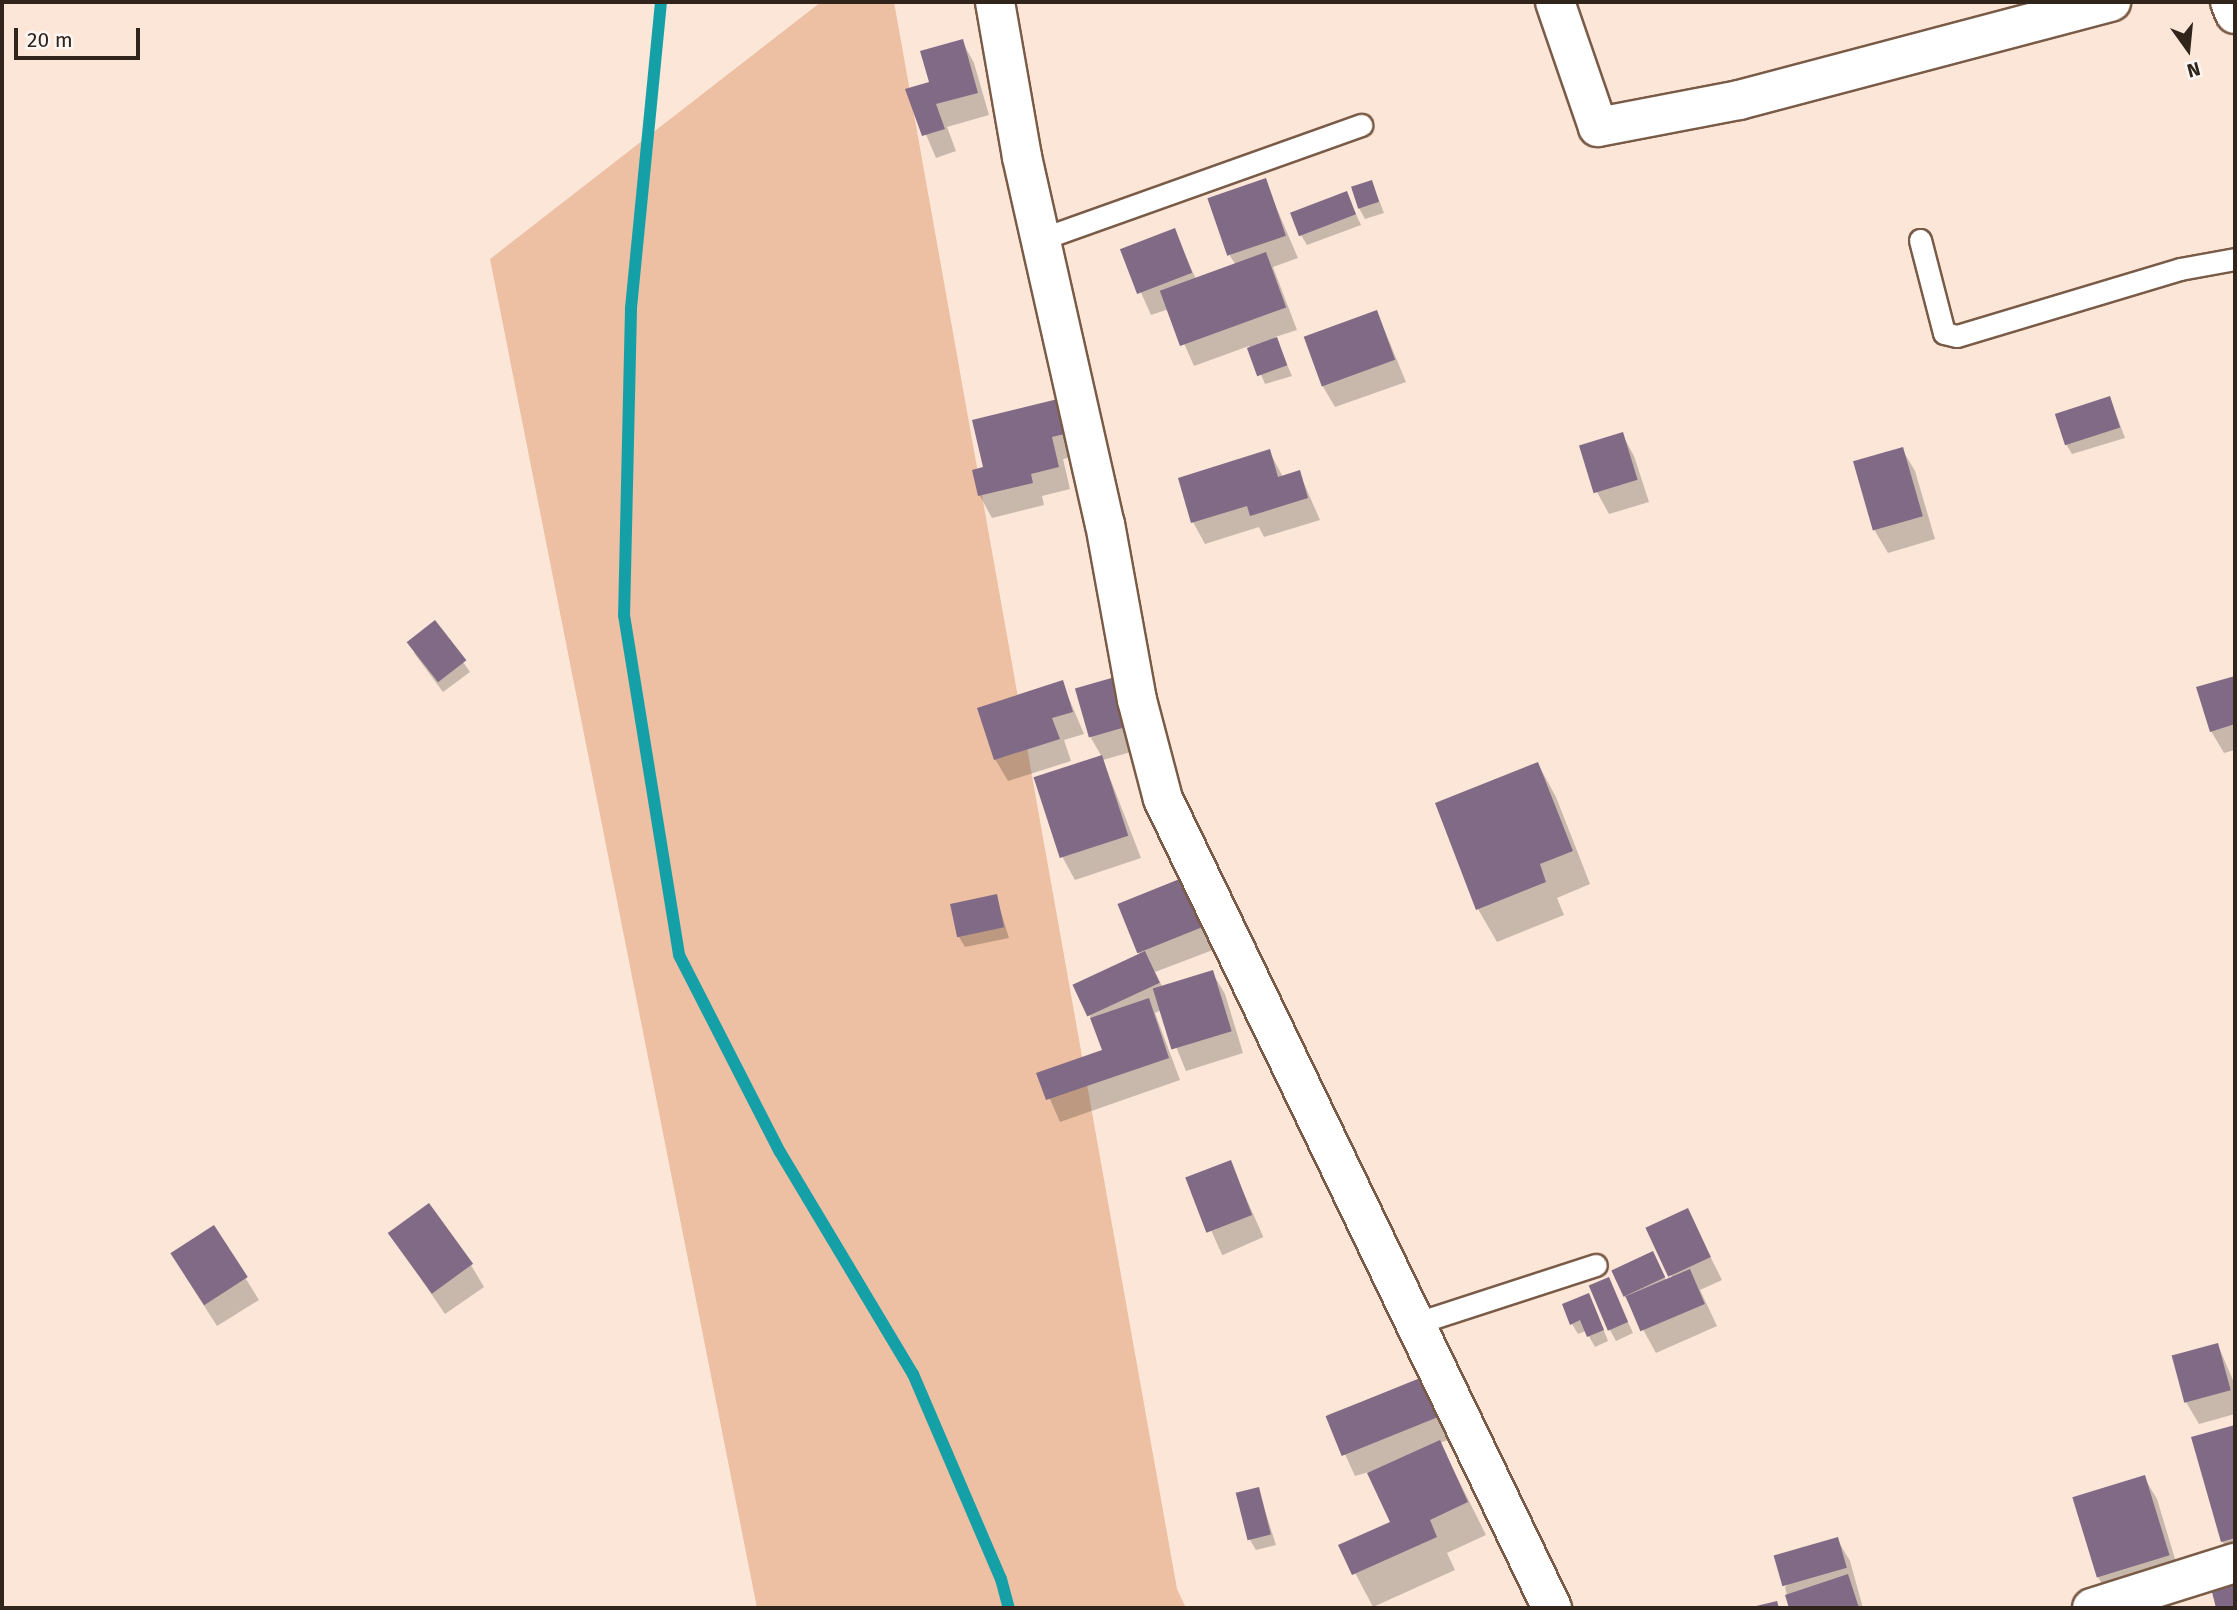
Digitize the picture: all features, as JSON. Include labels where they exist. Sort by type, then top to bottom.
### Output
[{"type":"street","points":[[995,2],[1041,239],[1105,524],[1137,700],[1163,799],[1552,1608]]},
{"type":"street","points":[[1555,2],[1598,127],[1739,100],[2111,2]]},
{"type":"street","points":[[2230,2],[2235,14]]},
{"type":"street","points":[[2092,1608],[2235,1563]]},
{"type":"lane","points":[[1041,239],[1361,125]]},
{"type":"lane","points":[[1920,240],[1944,333],[1956,336],[2180,269],[2235,259]]},
{"type":"lane","points":[[1414,1324],[1596,1265]]},
{"type":"shaded area","points":[[821,2],[894,2],[1177,1589],[1186,1608],[757,1608],[490,259]]},
{"type":"building","points":[[963,39],[978,93],[936,104],[945,129],[922,136],[905,89],[929,82],[920,51]]},
{"type":"building","points":[[1266,178],[1286,236],[1227,256],[1207,198]]},
{"type":"building","points":[[1372,180],[1379,202],[1358,209],[1351,187]]},
{"type":"building","points":[[1347,191],[1356,214],[1299,236],[1290,213]]},
{"type":"building","points":[[1175,228],[1192,273],[1137,294],[1120,249]]},
{"type":"building","points":[[1266,252],[1286,307],[1180,346],[1160,291]]},
{"type":"building","points":[[1377,310],[1395,360],[1322,386],[1304,337]]},
{"type":"building","points":[[1277,337],[1287,365],[1257,376],[1247,348]]},
{"type":"building","points":[[1070,396],[1077,431],[1052,437],[1059,467],[1031,474],[1033,483],[978,496],[972,470],[983,467],[972,420]]},
{"type":"building","points":[[2110,396],[2120,427],[2065,445],[2055,414]]},
{"type":"building","points":[[1623,432],[1638,480],[1594,493],[1579,445]]},
{"type":"building","points":[[1903,447],[1923,516],[1873,531],[1853,461]]},
{"type":"building","points":[[1270,449],[1278,477],[1300,470],[1308,498],[1250,516],[1247,506],[1191,523],[1178,478]]},
{"type":"building","points":[[435,620],[466,660],[438,682],[407,642]]},
{"type":"building","points":[[1122,675],[1136,724],[1089,738],[1075,689]]},
{"type":"building","points":[[2235,676],[2235,724],[2210,732],[2196,687]]},
{"type":"building","points":[[1063,680],[1073,712],[1052,718],[1060,739],[994,760],[977,708]]},
{"type":"building","points":[[1102,755],[1128,836],[1060,858],[1034,777]]},
{"type":"building","points":[[1538,762],[1573,851],[1540,864],[1546,882],[1476,910],[1435,803]]},
{"type":"building","points":[[1187,876],[1207,925],[1137,953],[1117,904]]},
{"type":"building","points":[[997,894],[1004,927],[957,937],[950,904]]},
{"type":"building","points":[[1145,951],[1160,983],[1087,1017],[1072,985]]},
{"type":"building","points":[[1213,970],[1232,1031],[1171,1050],[1153,988]]},
{"type":"building","points":[[1149,998],[1169,1058],[1046,1100],[1036,1073],[1102,1050],[1090,1018]]},
{"type":"building","points":[[1231,1160],[1252,1215],[1206,1233],[1185,1178]]},
{"type":"building","points":[[429,1203],[473,1264],[432,1294],[388,1233]]},
{"type":"building","points":[[1688,1208],[1711,1257],[1668,1277],[1645,1228]]},
{"type":"building","points":[[214,1225],[248,1277],[204,1305],[170,1253]]},
{"type":"building","points":[[1653,1251],[1665,1277],[1624,1297],[1611,1270]]},
{"type":"building","points":[[1690,1269],[1705,1304],[1640,1331],[1626,1296]]},
{"type":"building","points":[[1609,1277],[1628,1322],[1608,1331],[1589,1286]]},
{"type":"building","points":[[1589,1293],[1604,1330],[1587,1337],[1580,1320],[1570,1325],[1562,1304]]},
{"type":"building","points":[[2218,1343],[2231,1390],[2184,1403],[2172,1355]]},
{"type":"building","points":[[1435,1372],[1451,1412],[1342,1456],[1326,1416]]},
{"type":"building","points":[[2235,1425],[2235,1538],[2221,1542],[2191,1437]]},
{"type":"building","points":[[1440,1440],[1468,1502],[1430,1520],[1437,1537],[1352,1575],[1338,1545],[1390,1522],[1367,1473]]},
{"type":"building","points":[[2145,1475],[2170,1555],[2097,1578],[2072,1497]]},
{"type":"building","points":[[1259,1487],[1271,1535],[1248,1540],[1236,1493]]},
{"type":"building","points":[[1838,1537],[1847,1568],[1782,1586],[1774,1555]]},
{"type":"building","points":[[1848,1574],[1859,1608],[1789,1608],[1785,1595]]},
{"type":"building","points":[[2235,1581],[2235,1608],[2216,1608],[2211,1588]]},
{"type":"building","points":[[1777,1601],[1779,1608],[1752,1608],[1752,1607]]},
{"type":"waterway","points":[[661,2],[631,309],[624,615],[679,955],[780,1152],[913,1374],[1001,1579],[1009,1608]]}]
